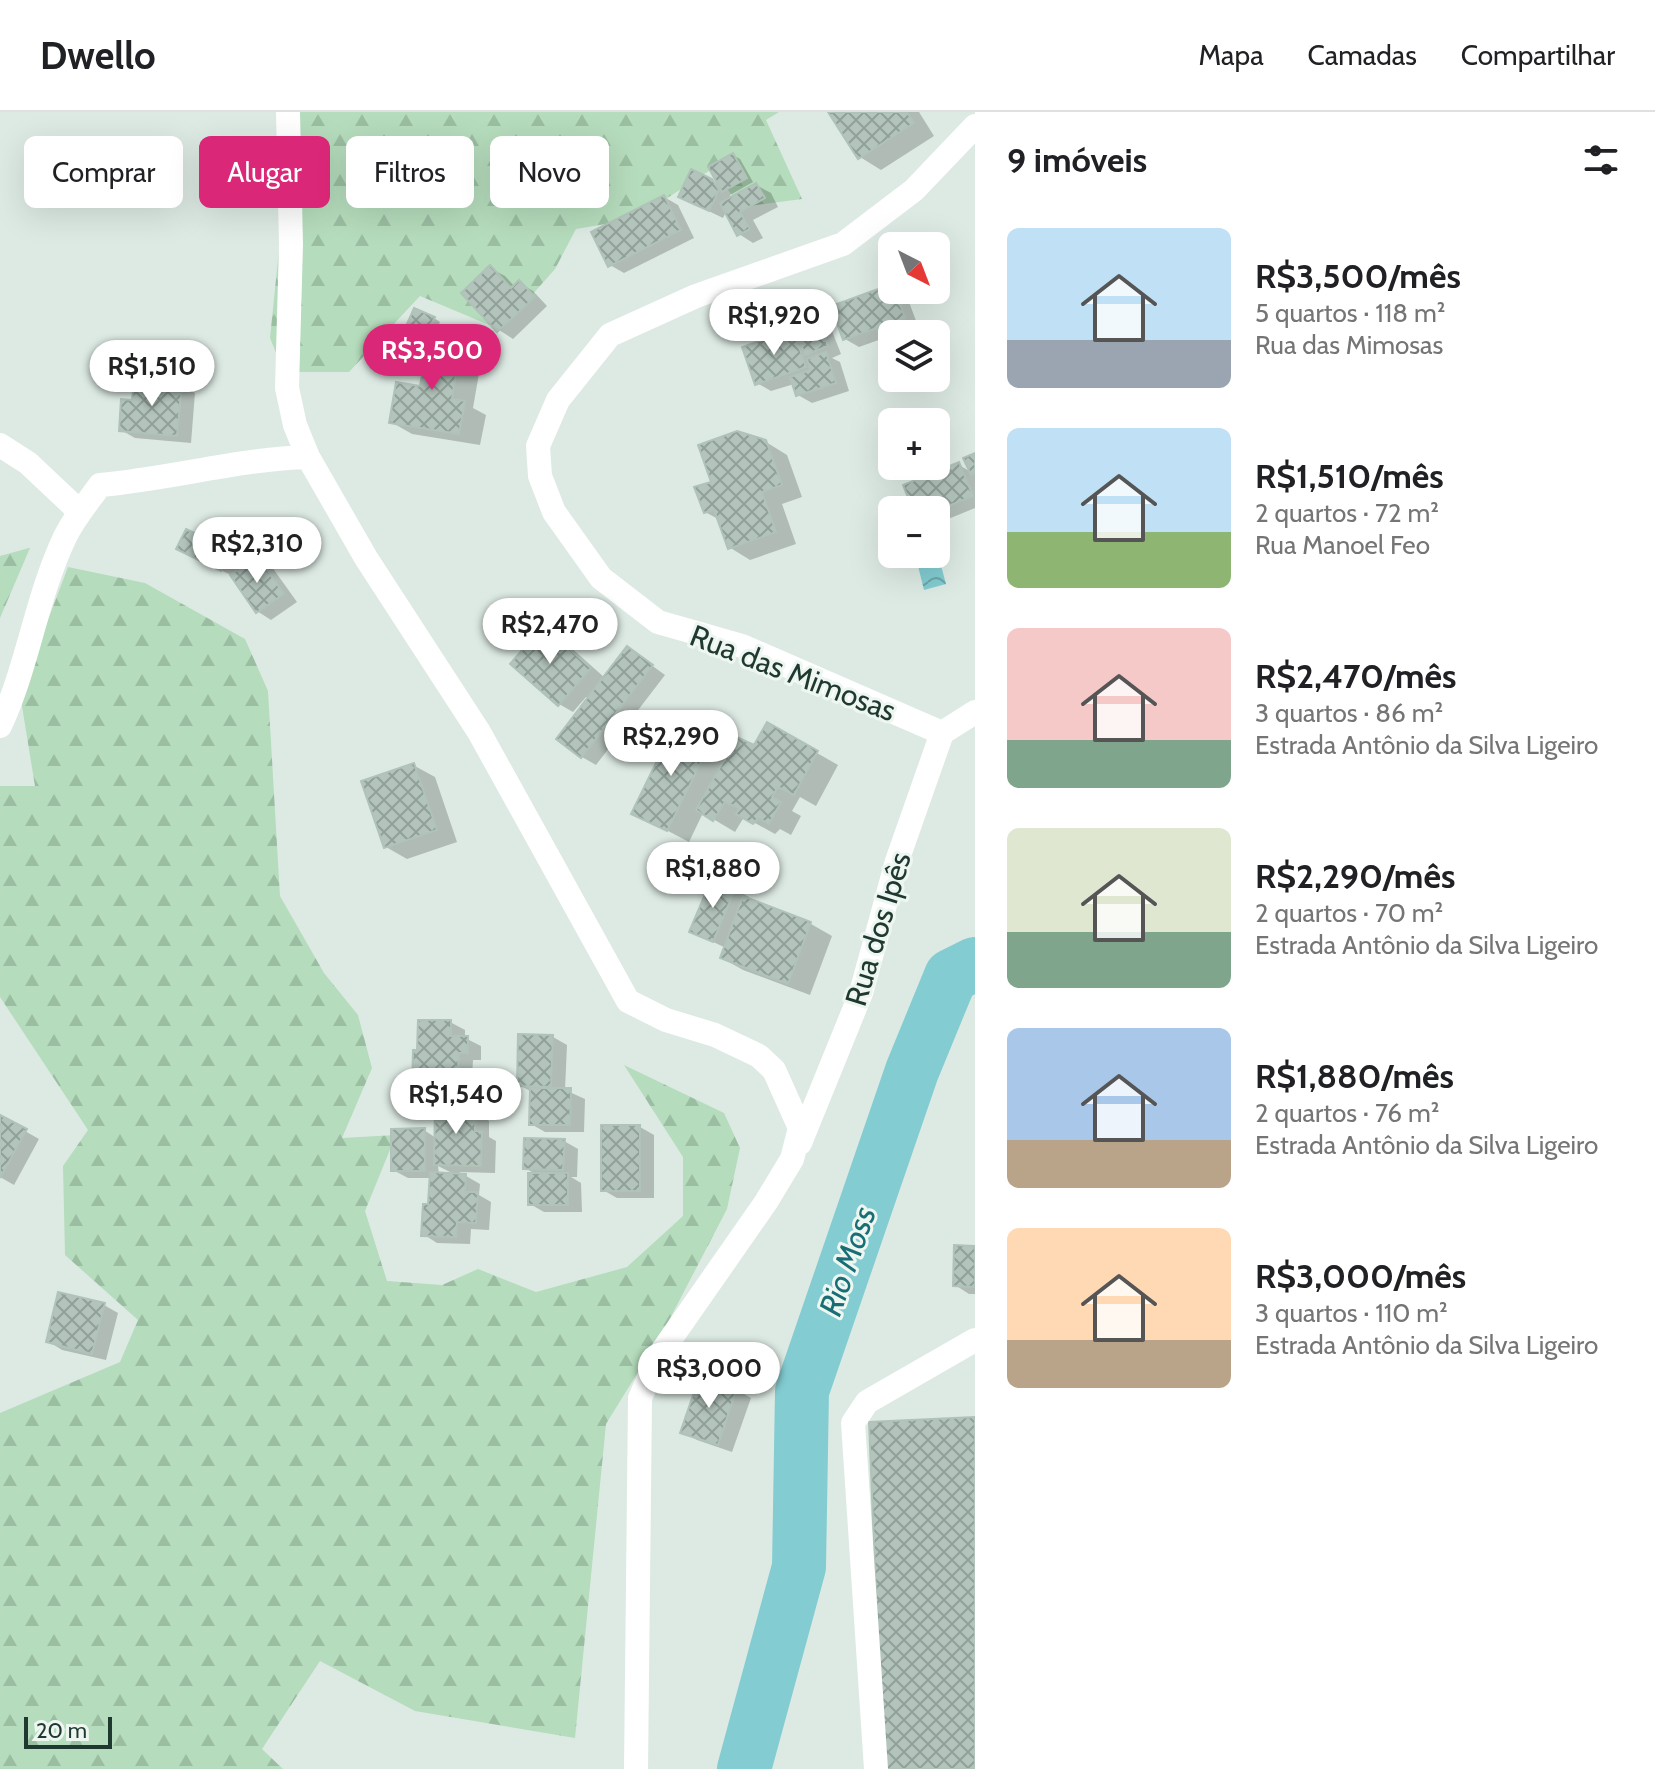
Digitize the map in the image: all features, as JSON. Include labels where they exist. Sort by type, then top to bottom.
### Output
[{"type":"street","points":[[288,112],[291,244],[287,388],[295,425],[308,457],[366,558],[479,732],[628,1001],[666,1020],[715,1035],[759,1056],[774,1070],[800,1128],[792,1159]]},
{"type":"street","name":"Rua das Mimosas","points":[[942,733],[742,646],[658,622],[601,578],[554,512],[540,476],[538,446],[558,400],[610,335],[696,296],[843,244],[914,190],[975,126]]},
{"type":"street","points":[[0,445],[28,463],[80,512]]},
{"type":"street","points":[[0,726],[13,698],[25,651],[66,534],[100,485],[137,482],[274,458],[308,457]]},
{"type":"street","points":[[942,733],[975,712]]},
{"type":"street","name":"Rua dos Ipês","points":[[636,1769],[640,1398],[658,1357],[766,1202],[792,1159],[823,1091],[861,993],[897,861],[942,733]]},
{"type":"street","points":[[876,1769],[853,1423],[867,1402],[975,1340]]},
{"type":"green space","points":[[293,112],[779,112],[766,120],[802,199],[741,207],[712,169],[635,219],[576,229],[555,269],[501,330],[420,296],[349,372],[284,372],[270,338],[283,208],[330,208],[330,136],[291,136]]},
{"type":"green space","points":[[30,548],[0,618],[0,556]]},
{"type":"green space","points":[[68,567],[145,583],[245,639],[268,691],[280,896],[324,973],[358,1015],[372,1068],[342,1138],[396,1135],[365,1211],[387,1281],[442,1285],[478,1269],[536,1292],[627,1267],[683,1216],[683,1157],[624,1065],[724,1113],[740,1148],[727,1209],[664,1330],[606,1424],[575,1738],[415,1711],[320,1661],[262,1749],[283,1769],[0,1769],[0,1413],[120,1362],[138,1320],[65,1255],[63,1166],[88,1130],[0,997],[0,786],[35,786],[20,694]]},
{"type":"water","points":[[918,568],[942,568],[946,584],[924,590]]},
{"type":"building","points":[[828,112],[907,112],[914,123],[858,159]]},
{"type":"building","points":[[733,153],[747,178],[722,192],[708,167]]},
{"type":"building","points":[[691,169],[712,179],[719,190],[709,211],[678,197]]},
{"type":"building","points":[[756,183],[765,198],[740,212],[750,229],[737,236],[720,203]]},
{"type":"building","points":[[664,195],[681,230],[608,267],[591,232]]},
{"type":"building","points":[[490,265],[511,288],[519,280],[535,297],[497,332],[461,293]]},
{"type":"building","points":[[878,289],[878,304],[900,304],[905,318],[878,320],[878,328],[843,340],[831,306]]},
{"type":"building","points":[[809,297],[828,346],[805,355],[786,307]]},
{"type":"building","points":[[414,308],[435,317],[423,342],[403,333]]},
{"type":"building","points":[[793,329],[806,367],[755,385],[742,347]]},
{"type":"building","points":[[429,337],[461,342],[452,399],[465,401],[459,434],[389,423],[396,382],[420,386]]},
{"type":"building","points":[[826,352],[836,383],[796,396],[790,377],[810,370],[807,359]]},
{"type":"building","points":[[134,379],[182,383],[177,436],[119,431],[121,399],[132,400]]},
{"type":"building","points":[[737,431],[766,440],[782,485],[762,492],[776,532],[728,549],[714,510],[704,513],[694,487],[711,482],[698,445]]},
{"type":"building","points":[[975,453],[975,473],[971,475],[963,458]]},
{"type":"building","points":[[959,462],[973,496],[950,505],[950,496],[907,496],[903,485],[915,480],[950,480],[950,466]]},
{"type":"building","points":[[186,529],[232,551],[221,571],[176,549]]},
{"type":"building","points":[[258,557],[284,594],[256,613],[230,575]]},
{"type":"building","points":[[543,626],[591,668],[558,706],[510,664]]},
{"type":"building","points":[[627,646],[653,665],[581,758],[556,739]]},
{"type":"building","points":[[767,722],[818,751],[794,795],[778,787],[772,797],[781,802],[769,824],[758,818],[753,824],[736,814],[739,808],[725,802],[713,821],[696,810],[737,737],[754,745]]},
{"type":"building","points":[[675,724],[711,742],[667,831],[631,814]]},
{"type":"building","points":[[414,763],[437,830],[384,848],[361,781]]},
{"type":"building","points":[[712,878],[736,887],[713,942],[689,932]]},
{"type":"building","points":[[743,896],[811,922],[788,984],[720,958]]},
{"type":"building","points":[[418,1020],[451,1020],[451,1036],[468,1036],[468,1053],[459,1053],[458,1070],[445,1069],[445,1087],[412,1086]]},
{"type":"building","points":[[518,1034],[553,1035],[551,1087],[517,1086]]},
{"type":"building","points":[[530,1088],[571,1088],[570,1125],[529,1125]]},
{"type":"building","points":[[435,1100],[459,1101],[459,1110],[476,1111],[475,1131],[482,1131],[481,1166],[434,1165]]},
{"type":"building","points":[[0,1115],[27,1129],[0,1178]]},
{"type":"building","points":[[601,1125],[640,1125],[640,1191],[601,1191]]},
{"type":"building","points":[[425,1128],[425,1171],[391,1171],[391,1129]]},
{"type":"building","points":[[524,1138],[565,1139],[563,1170],[523,1169]]},
{"type":"building","points":[[430,1172],[466,1174],[465,1192],[478,1192],[476,1223],[457,1222],[456,1237],[421,1236],[423,1204],[428,1204]]},
{"type":"building","points":[[528,1173],[568,1173],[568,1205],[528,1205]]},
{"type":"building","points":[[954,1245],[975,1246],[975,1287],[953,1286]]},
{"type":"building","points":[[58,1292],[105,1303],[92,1354],[46,1342]]},
{"type":"building","points":[[700,1375],[737,1388],[718,1445],[680,1433]]},
{"type":"building","points":[[975,1417],[975,1769],[883,1769],[869,1422]]},
{"type":"waterway","name":"Rio Moss","points":[[744,1769],[799,1567],[802,1391],[912,1071],[951,976],[975,964]]}]
